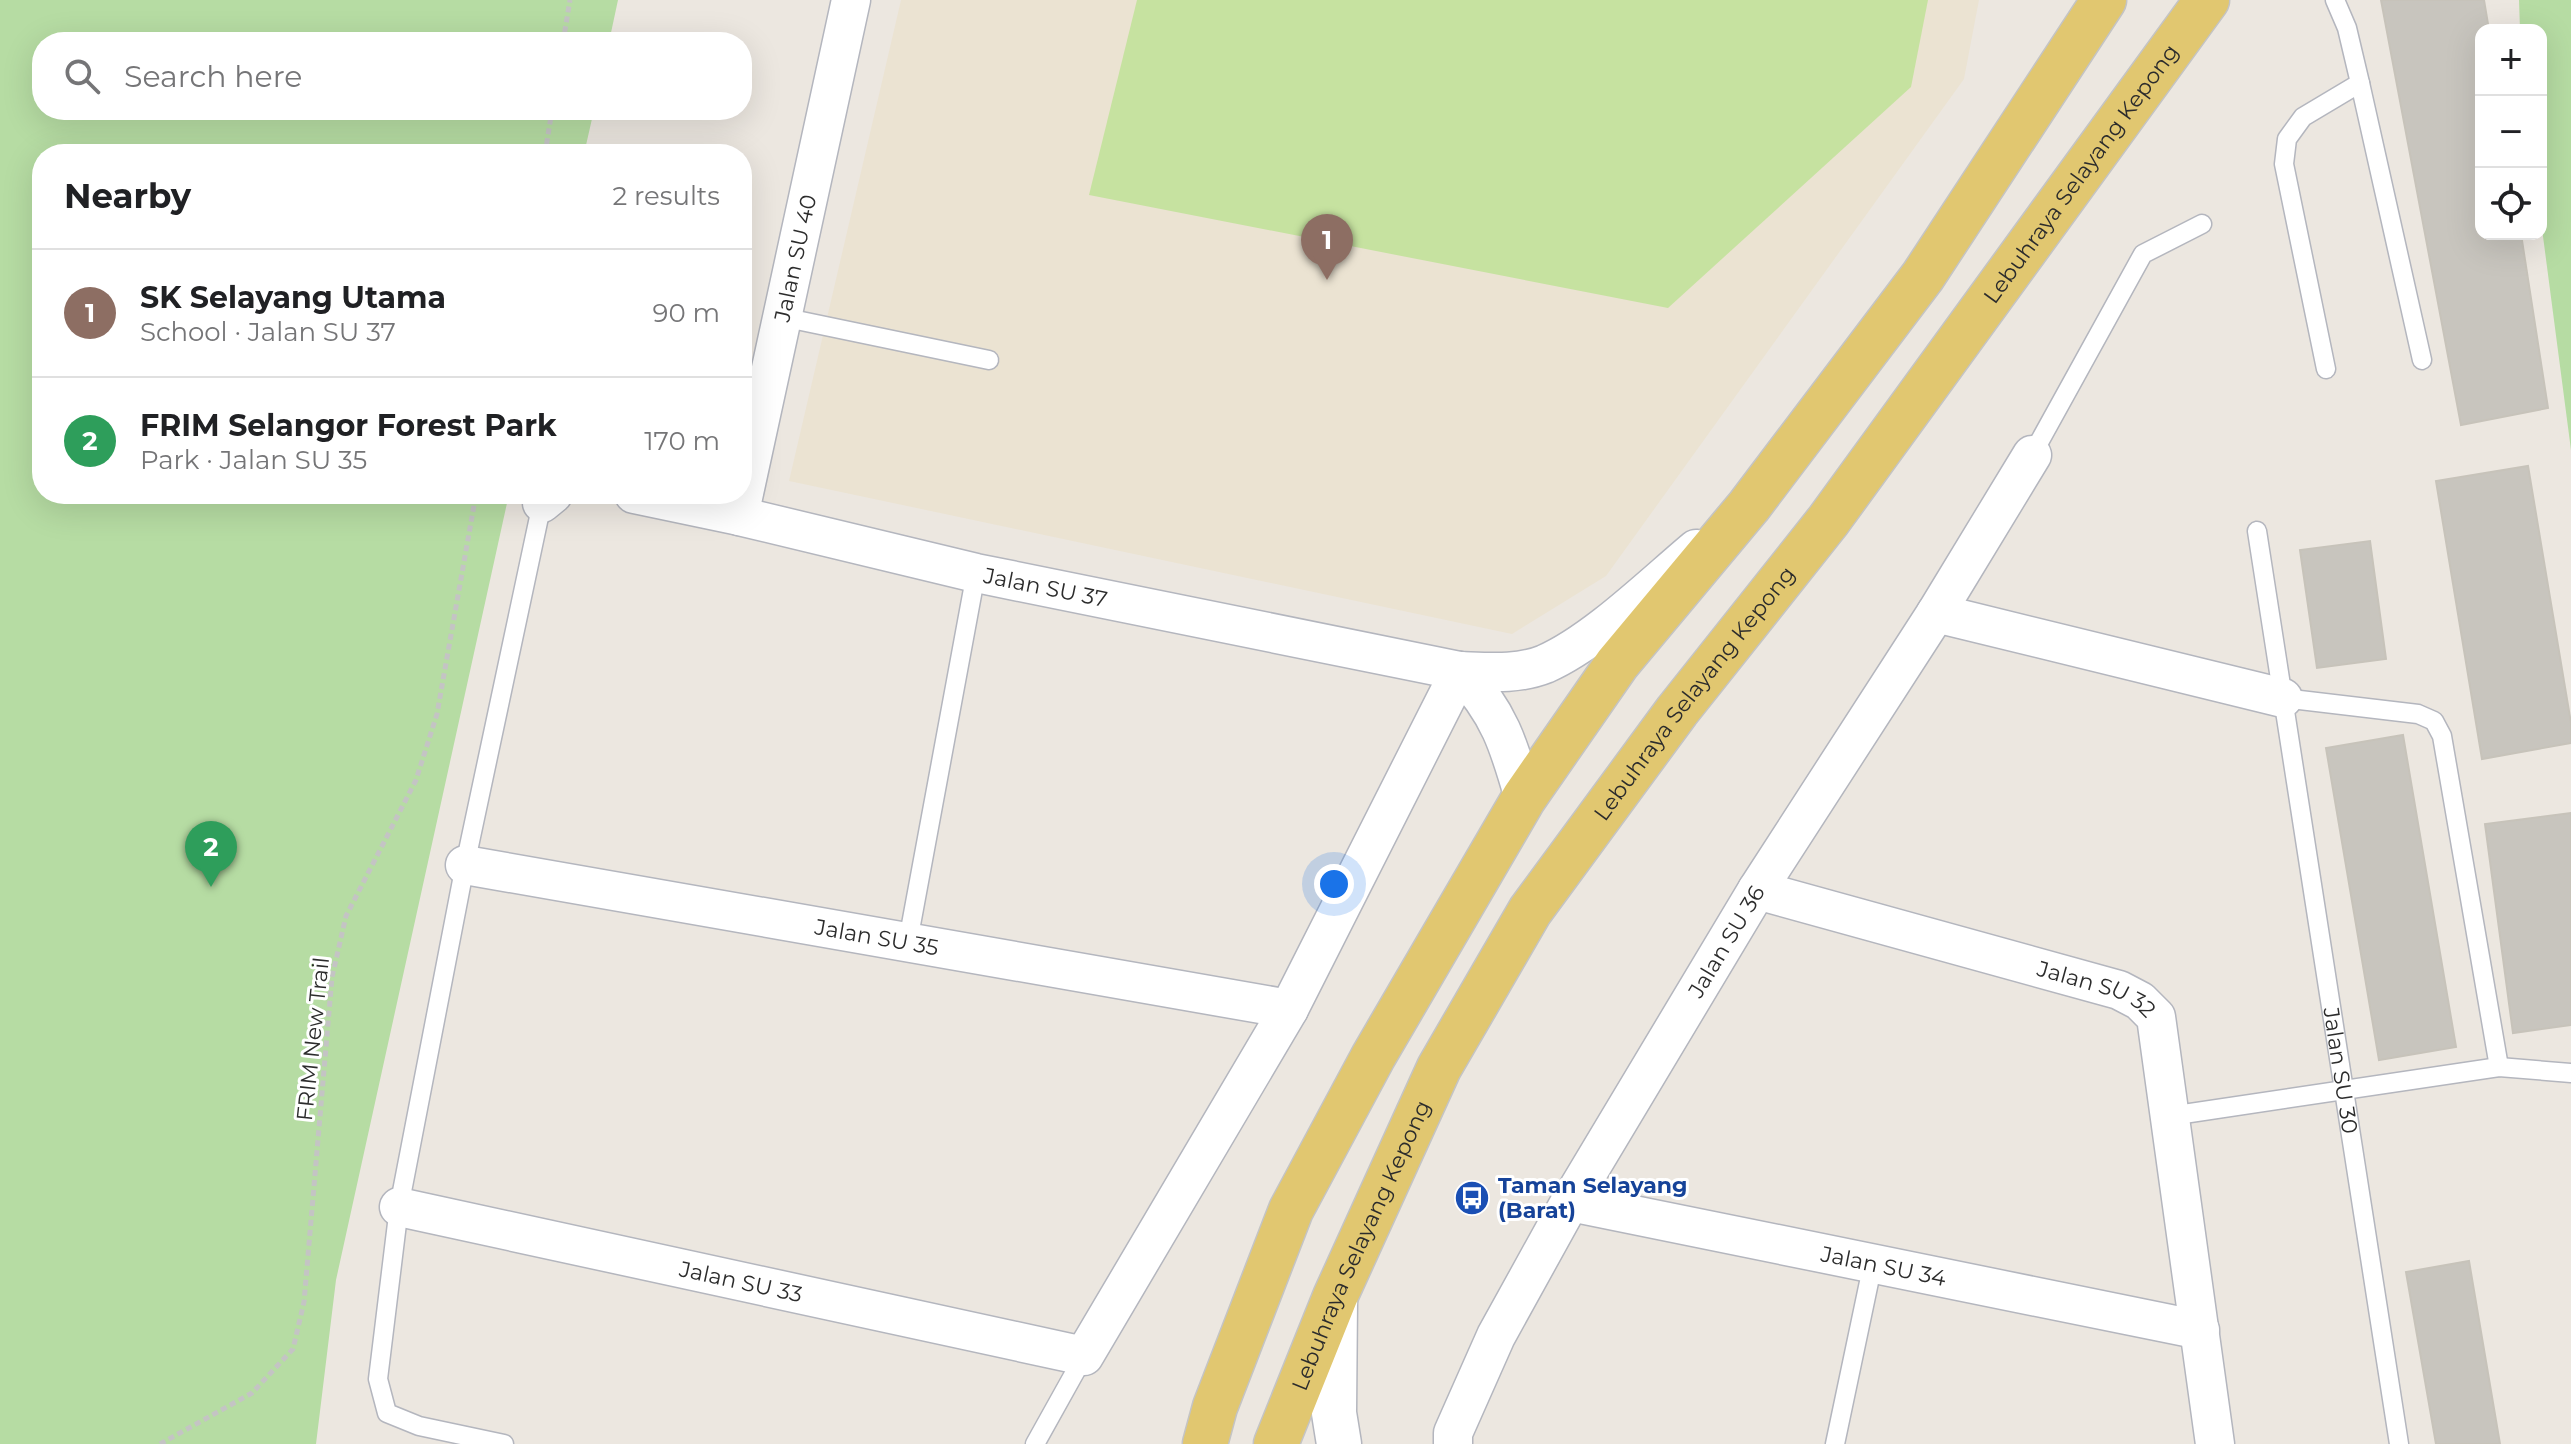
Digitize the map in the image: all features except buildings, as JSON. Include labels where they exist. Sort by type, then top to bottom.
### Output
[{"type":"main road","points":[[1205,1444],[1215,1407],[1291,1210],[1373,1057],[1524,798],[1617,664],[1749,506],[1923,276],[2104,0]]},
{"type":"main road","points":[[1968,206],[2138,0]]},
{"type":"main road","name":"Lebuhraya Selayang Kepong","points":[[1276,1444],[1335,1297],[1439,1068],[1530,911],[1677,711],[1828,521],[2207,0]]},
{"type":"street","name":"Jalan SU 40","points":[[752,456],[851,0]]},
{"type":"street","name":"Jalan SU 36","points":[[1453,1444],[1453,1433],[1496,1336],[1570,1202],[1757,890],[1936,613],[2032,455]]},
{"type":"street","name":"Jalan SU 37","points":[[682,504],[976,573],[1460,671],[1509,673],[1543,665],[1585,641],[1749,506]]},
{"type":"street","name":"Jalan SU 40","points":[[739,516],[742,504]]},
{"type":"street","points":[[1936,613],[2283,698]]},
{"type":"street","points":[[1084,1356],[1289,1009],[1460,671],[1498,719],[1524,798]]},
{"type":"street","name":"Jalan SU 35","points":[[465,865],[1289,1009]]},
{"type":"street","name":"Jalan SU 32","points":[[1757,890],[2119,990],[2140,1001],[2156,1017],[2215,1444]]},
{"type":"street","name":"Jalan SU 34","points":[[1570,1202],[2200,1330]]},
{"type":"street","name":"Jalan SU 33","points":[[399,1207],[1084,1356]]},
{"type":"street","points":[[1335,1297],[1334,1413],[1339,1444]]},
{"type":"lane","points":[[2335,0],[2347,28],[2422,360]]},
{"type":"lane","points":[[2326,369],[2284,164],[2287,139],[2303,117],[2360,83]]},
{"type":"lane","points":[[2032,455],[2143,254],[2202,224]]},
{"type":"lane","points":[[782,317],[989,360]]},
{"type":"lane","points":[[504,1444],[419,1426],[387,1413],[378,1379],[399,1207],[465,865],[547,504]]},
{"type":"lane","name":"Jalan SU 30","points":[[2257,531],[2399,1444]]},
{"type":"lane","points":[[908,941],[976,573]]},
{"type":"lane","points":[[2283,698],[2418,714],[2434,721],[2442,736],[2499,1067]]},
{"type":"lane","points":[[2170,1116],[2499,1067],[2571,1073]]},
{"type":"lane","points":[[1835,1444],[1873,1263]]},
{"type":"lane","points":[[1035,1444],[1084,1356]]},
{"type":"path","points":[[565,32],[570,0]]},
{"type":"path","points":[[547,144],[550,120]]},
{"type":"path","name":"FRIM New Trail","points":[[160,1444],[252,1393],[293,1349],[304,1302],[332,977],[346,916],[416,780],[437,714],[474,504]]},
{"type":"shaded area","points":[[901,0],[1979,0],[1964,79],[1606,576],[1512,634],[789,481]]},
{"type":"green space","points":[[0,0],[618,0],[611,32],[32,32],[32,120],[592,120],[586,144],[32,144],[32,504],[507,504],[336,1280],[316,1444],[0,1444]]},
{"type":"green space","points":[[1137,0],[1928,0],[1911,87],[1668,308],[1089,195]]},
{"type":"green space","points":[[2519,0],[2571,0],[2571,450],[2543,240],[2547,240],[2547,24],[2520,24]]},
{"type":"place","name":"SK Selayang Utama","points":[[1327,280]]},
{"type":"place","name":"FRIM Selangor Forest Park","points":[[211,887]]},
{"type":"place","name":"Taman Selayang (Barat)","points":[[1472,1198]]}]
